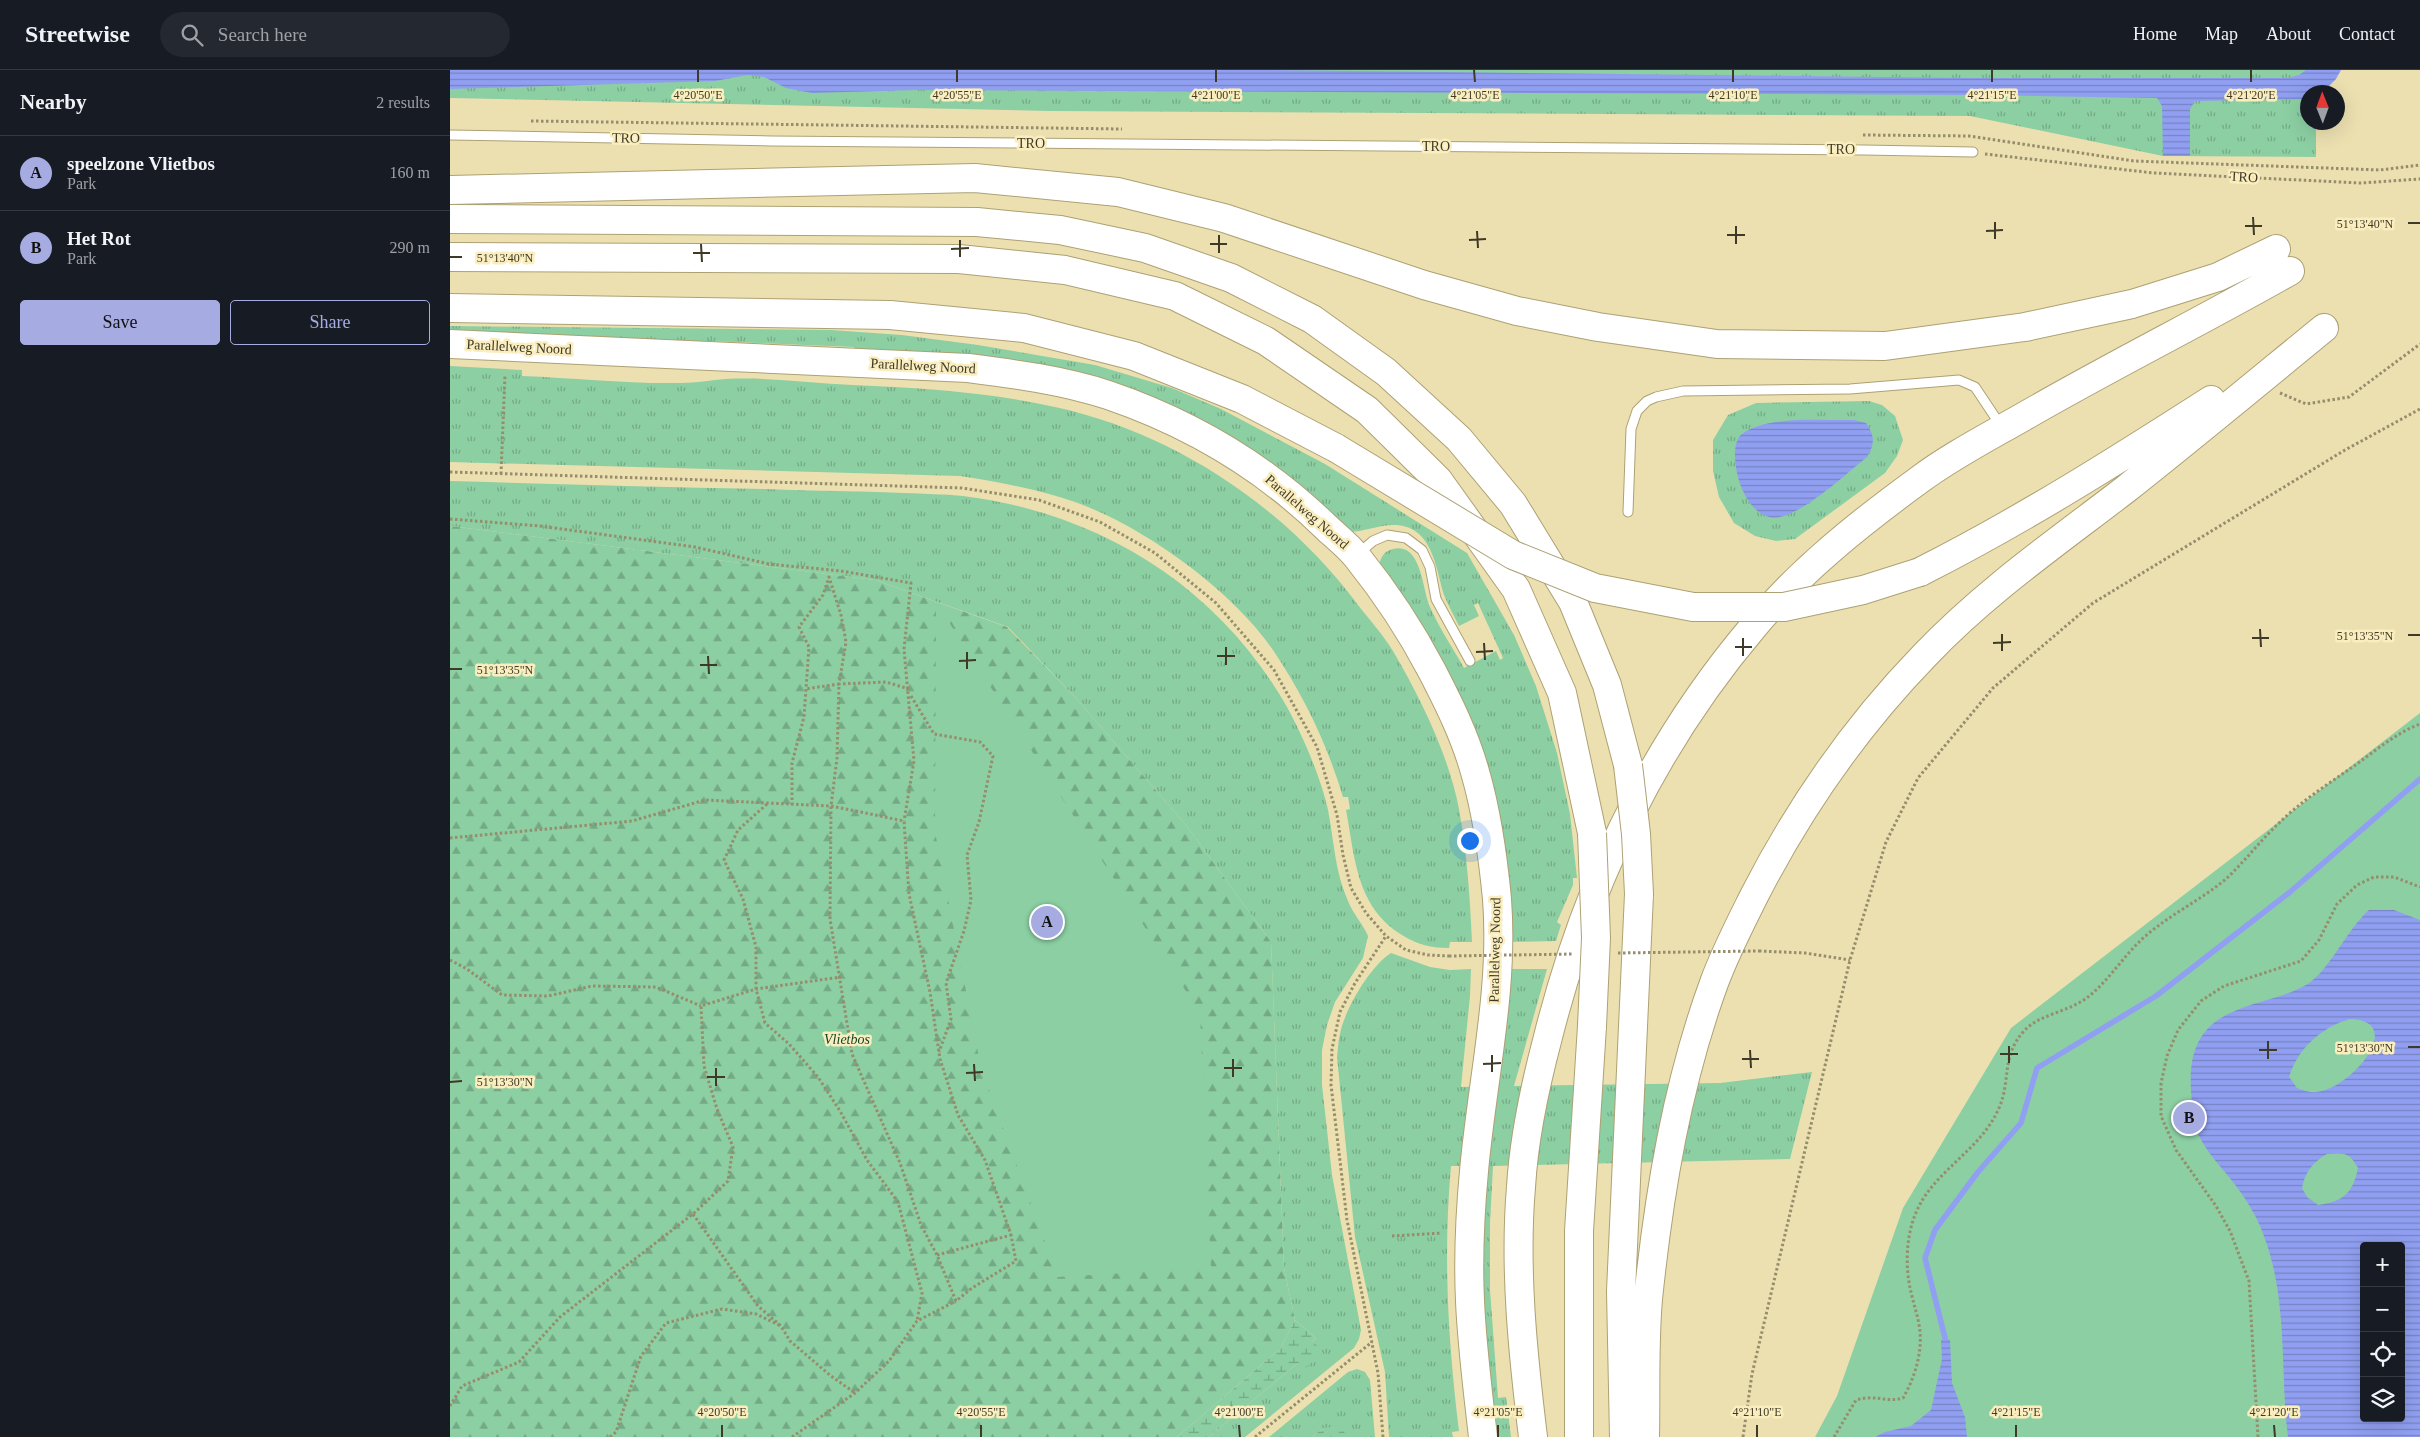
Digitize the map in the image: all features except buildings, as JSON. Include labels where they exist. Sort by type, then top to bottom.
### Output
[{"type":"highway","points":[[450,190],[975,178],[1118,192],[1224,218],[1424,284],[1517,311],[1598,328],[1717,344],[1885,346],[2025,327],[2132,304],[2218,277],[2276,249]]},
{"type":"highway","points":[[450,219],[977,222],[1060,230],[1145,248],[1231,278],[1312,319],[1386,372],[1458,439],[1513,504],[1573,602],[1607,684],[1628,765],[1636,834],[1639,894],[1621,1291],[1624,1437]]},
{"type":"highway","points":[[450,257],[959,259],[1065,270],[1175,296],[1266,341],[1367,410],[1438,480],[1516,589],[1562,693],[1592,833],[1596,938],[1579,1231],[1579,1437]]},
{"type":"highway","points":[[1533,1437],[1522,1325],[1519,1246],[1521,1187],[1528,1128],[1560,989],[1582,924],[1609,856],[1639,795],[1675,733],[1755,625],[1806,571],[1922,477],[2002,428],[2290,272]]},
{"type":"highway","points":[[450,308],[890,315],[1024,328],[1134,356],[1242,399],[1336,448],[1513,555],[1595,588],[1693,606],[1784,607],[1863,590],[1920,572],[1987,538],[2057,498],[2324,328],[2125,489],[2053,542],[1989,595],[1925,655],[1866,722],[1830,770],[1777,851],[1740,923],[1715,982],[1688,1063],[1659,1208],[1648,1304],[1645,1437]]},
{"type":"highway","name":"Parallelweg Noord","points":[[450,344],[968,368],[1048,379],[1107,395],[1162,416],[1216,443],[1268,477],[1314,515],[1356,556],[1412,633],[1454,712],[1475,769],[1487,821],[1497,900],[1497,946],[1495,994],[1474,1168],[1470,1258],[1470,1299],[1474,1353],[1484,1437]]},
{"type":"highway","name":"Parallelweg Noord","points":[[450,360],[962,383],[1040,394],[1108,412],[1173,439],[1235,474],[1290,515],[1328,551],[1357,585],[1391,632],[1420,683],[1443,735],[1467,804],[1480,882],[1482,932],[1480,995],[1460,1148],[1454,1236],[1455,1309],[1468,1437]]},
{"type":"lane","name":"TRO","points":[[450,135],[781,141],[1844,149],[1973,152]]},
{"type":"lane","points":[[1628,512],[1631,429],[1637,411],[1647,401],[1656,396],[1683,391],[1850,389],[1959,380],[1975,387],[2002,428]]},
{"type":"lane","points":[[1356,556],[1373,541],[1387,535],[1406,538],[1422,550],[1430,567],[1436,598],[1470,661]]},
{"type":"path","points":[[530,122],[1128,129]]},
{"type":"path","name":"TRO","points":[[1973,152],[2154,173],[2361,183],[2420,179]]},
{"type":"path","points":[[2280,393],[2306,404],[2350,398],[2420,344]]},
{"type":"path","points":[[501,474],[505,375]]},
{"type":"path","points":[[1743,1437],[1752,1374],[1850,960],[1886,842],[1918,778],[1993,688],[2093,603],[2345,450],[2420,409]]},
{"type":"path","points":[[450,472],[962,488],[1039,500],[1100,522],[1155,553],[1216,603],[1274,670],[1317,747],[1337,815],[1343,855],[1351,888],[1366,913],[1386,936],[1406,950],[1428,955],[1449,956]]},
{"type":"path","points":[[450,519],[540,526],[695,547],[769,564],[841,571],[911,583],[904,649],[914,761],[904,821],[909,894],[930,992],[938,1052],[958,1115],[985,1160],[1011,1235],[1016,1261],[972,1288],[956,1301],[918,1320]]},
{"type":"path","points":[[792,805],[792,763],[804,717],[804,689],[809,646],[799,627],[823,595],[829,577],[841,615],[846,642],[840,684],[837,758],[831,806],[830,919],[841,977],[852,1054],[900,1163],[921,1225],[937,1255],[956,1301]]},
{"type":"path","points":[[804,689],[840,684],[886,682],[909,691],[934,734],[980,742],[993,756],[979,822],[967,855],[971,900],[964,931],[946,983],[951,1019],[938,1052]]},
{"type":"path","points":[[1834,1437],[1856,1400],[1868,1396],[1894,1401],[1903,1398],[1912,1384],[1919,1357],[1920,1334],[1910,1290],[1908,1268],[1908,1244],[1914,1217],[1922,1198],[1939,1176],[1966,1154],[1988,1128],[2000,1107],[2010,1049],[2024,1030],[2039,1020],[2063,1012],[2088,997],[2140,942],[2227,877],[2290,813],[2379,748],[2420,724]]},
{"type":"path","points":[[450,838],[632,821],[705,800],[831,806],[904,821]]},
{"type":"path","points":[[767,804],[738,830],[724,860],[743,899],[756,947],[756,989],[765,1023],[789,1044],[818,1078],[840,1111],[867,1160],[898,1202],[922,1293],[918,1320],[889,1361],[855,1392],[792,1437]]},
{"type":"path","points":[[2258,1437],[2249,1281],[2230,1231],[2216,1206],[2176,1150],[2161,1116],[2161,1083],[2167,1056],[2178,1030],[2201,1000],[2224,986],[2301,960],[2319,940],[2337,904],[2357,885],[2374,877],[2394,877],[2420,887]]},
{"type":"path","points":[[1383,1437],[1378,1373],[1351,1249],[1331,1085],[1332,1049],[1340,1012],[1355,983],[1386,936]]},
{"type":"path","points":[[1759,951],[1805,953],[1850,960]]},
{"type":"path","points":[[450,960],[467,968],[502,995],[548,996],[592,986],[656,986],[701,1006],[756,989],[841,977]]},
{"type":"path","points":[[450,1406],[462,1386],[519,1362],[560,1317],[693,1214],[728,1181],[733,1147],[716,1109],[704,1066],[701,1006]]},
{"type":"path","points":[[693,1214],[758,1306],[781,1326],[790,1341],[831,1376],[855,1392]]},
{"type":"path","points":[[1392,1236],[1442,1233]]},
{"type":"path","points":[[937,1255],[1011,1235]]},
{"type":"path","points":[[610,1437],[616,1432],[641,1356],[666,1323],[722,1308],[756,1314],[781,1326]]},
{"type":"path","points":[[1255,1437],[1372,1342]]},
{"type":"green space","points":[[450,70],[2324,70],[2313,85],[2300,85],[2300,130],[2316,130],[2316,157],[2163,156],[1970,116],[1050,111],[450,98]]},
{"type":"green space","points":[[450,326],[831,330],[902,335],[978,345],[1095,365],[1172,388],[1221,409],[1325,464],[1467,553],[1514,635],[1536,686],[1557,753],[1570,814],[1577,878],[1573,878],[1573,885],[1557,922],[1561,925],[1556,941],[1505,942],[1497,836],[1379,565],[1383,555],[1393,549],[1403,549],[1410,553],[1419,569],[1430,607],[1464,668],[1496,651],[1500,660],[1503,658],[1478,603],[1474,605],[1479,616],[1459,626],[1444,595],[1431,551],[1426,542],[1409,528],[1391,525],[1347,532],[1177,414],[854,354],[854,347],[711,341],[655,343],[450,335]]},
{"type":"green space","points":[[450,366],[522,370],[522,376],[622,382],[692,383],[726,379],[790,380],[980,394],[1055,407],[1099,419],[1143,435],[1184,455],[1224,479],[1262,506],[1297,536],[1329,569],[1393,651],[1432,727],[1454,789],[1462,826],[1466,859],[1472,942],[1450,942],[1449,948],[1430,947],[1419,944],[1387,924],[1375,910],[1366,896],[1360,880],[1346,810],[1350,809],[1348,797],[1343,797],[1330,758],[1314,721],[1284,667],[1256,627],[1210,583],[1184,562],[1129,527],[1101,513],[1061,497],[1018,486],[960,476],[450,462]]},
{"type":"green space","points":[[1869,401],[1882,405],[1895,416],[1903,440],[1897,456],[1885,473],[1795,539],[1776,541],[1755,536],[1734,523],[1719,497],[1713,471],[1713,440],[1728,415],[1756,403]]},
{"type":"green space","points":[[450,481],[941,494],[1013,505],[1062,519],[1108,538],[1150,562],[1190,592],[1227,625],[1259,664],[1287,707],[1305,744],[1325,798],[1344,890],[1350,906],[1368,936],[1363,958],[1335,1002],[1327,1025],[1322,1050],[1322,1085],[1332,1175],[1361,1330],[1354,1348],[1245,1437],[1209,1437],[1298,1363],[1316,1338],[1295,1320],[1284,1268],[1271,942],[1186,825],[1074,696],[1008,627],[875,580],[450,526]]},
{"type":"green space","name":"Vlietbos","points":[[450,526],[875,580],[1007,627],[1074,696],[1186,825],[1271,942],[1284,1268],[1295,1320],[1280,1349],[1177,1437],[450,1437]]},
{"type":"green space","points":[[936,602],[1200,1013],[1211,1268],[1058,1277],[981,1068],[935,832]]},
{"type":"green space","points":[[2420,713],[2420,1437],[1815,1437],[1837,1396],[1903,1208],[2011,1028]]},
{"type":"green space","points":[[1391,953],[1430,967],[1450,970],[1471,969],[1461,1087],[1492,1086],[1505,969],[1547,969],[1514,1086],[1720,1083],[1812,1072],[1790,1159],[1493,1166],[1490,1223],[1490,1290],[1498,1398],[1506,1397],[1511,1437],[1491,1437],[1479,1331],[1480,1166],[1451,1166],[1447,1265],[1452,1365],[1459,1431],[1452,1432],[1453,1437],[1389,1437],[1385,1372],[1355,1237],[1337,1057],[1342,1024],[1352,1002],[1367,978],[1383,959]]},
{"type":"green space","points":[[1295,1320],[1316,1338],[1313,1341],[1323,1353],[1304,1369],[1298,1363],[1209,1437],[1177,1437],[1280,1349]]},
{"type":"green space","points":[[1357,1369],[1365,1372],[1370,1380],[1375,1437],[1345,1437],[1345,1433],[1324,1428],[1311,1437],[1269,1437],[1348,1372]]},
{"type":"green space","points":[[1338,1426],[1345,1433],[1345,1437],[1311,1437],[1324,1428]]},
{"type":"water","points":[[450,70],[1264,70],[1971,78],[2288,78],[2299,75],[2306,70],[2341,70],[2330,85],[2300,85],[2300,99],[2195,101],[2190,109],[2190,156],[2163,156],[2162,106],[2157,98],[1967,95],[916,90],[812,93],[786,88],[764,77],[747,75],[715,81],[450,89]]},
{"type":"water","points":[[1854,420],[1866,423],[1871,432],[1873,444],[1867,457],[1825,492],[1801,508],[1780,517],[1767,516],[1756,509],[1747,498],[1736,468],[1735,454],[1737,442],[1742,434],[1753,428],[1780,421]]},
{"type":"water","points":[[2369,910],[2394,910],[2420,920],[2420,1437],[2288,1437],[2277,1287],[2263,1232],[2245,1198],[2206,1148],[2198,1134],[2192,1107],[2192,1064],[2197,1045],[2209,1027],[2234,1011],[2306,985],[2322,971],[2353,928]],"holes":[[[2350,1019],[2367,1023],[2374,1031],[2374,1042],[2368,1055],[2357,1068],[2344,1080],[2330,1088],[2316,1092],[2297,1088],[2289,1077],[2298,1057],[2312,1040],[2330,1027]],[[2327,1154],[2349,1156],[2358,1168],[2353,1184],[2346,1195],[2327,1204],[2318,1205],[2307,1197],[2302,1188],[2303,1182],[2314,1164]]]},
{"type":"water","points":[[1945,1338],[1950,1340],[1952,1383],[1965,1417],[1967,1437],[1875,1437],[1885,1432],[1911,1426],[1931,1410],[1942,1359],[1941,1340]]},
{"type":"waterway","points":[[1945,1338],[1925,1258],[1935,1230],[1978,1172],[2021,1123],[2037,1068],[2156,996],[2290,892],[2420,779]]},
{"type":"place","name":"speelzone Vlietbos","points":[[1047,922]]},
{"type":"place","name":"Het Rot","points":[[2189,1118]]}]
